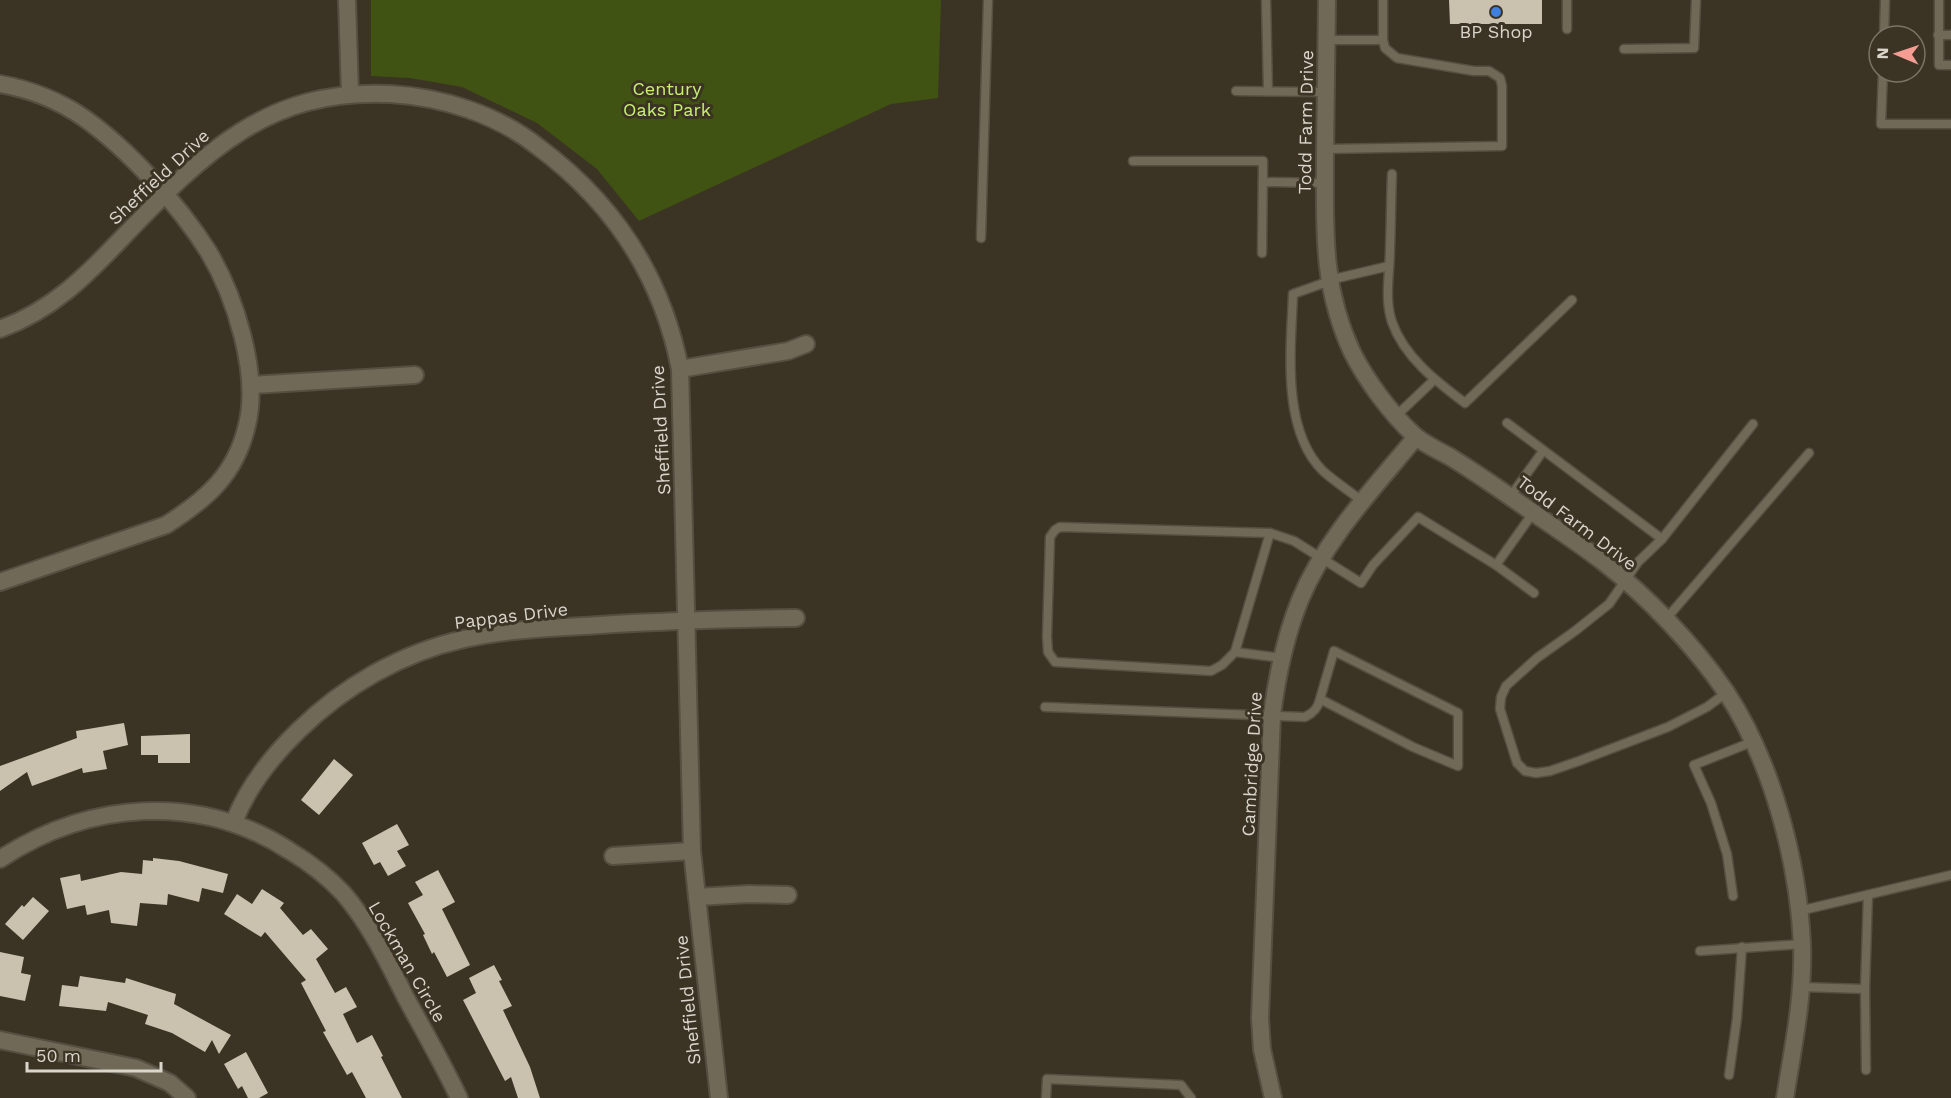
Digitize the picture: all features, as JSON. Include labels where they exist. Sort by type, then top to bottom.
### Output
[{"type":"street","points":[[347,0],[350,94]]},
{"type":"street","name":"Todd Farm Drive","points":[[1327,0],[1325,235],[1329,282],[1339,318],[1353,353],[1369,380],[1396,416],[1416,437],[1455,460],[1603,562],[1666,619],[1696,653],[1726,693],[1766,770],[1781,820],[1799,911],[1802,944],[1801,987],[1785,1098]]},
{"type":"street","points":[[0,84],[36,94],[83,118],[117,145],[164,195],[208,251],[241,332],[252,385],[247,425],[241,444],[213,491],[190,509],[166,525],[0,582]]},
{"type":"street","name":"Sheffield Drive","points":[[0,329],[36,314],[56,300],[93,268],[164,195],[214,149],[256,121],[293,107],[350,94],[399,95],[468,109],[512,130],[548,153],[596,197],[615,220],[650,277],[665,312],[680,369],[692,851],[719,1098]]},
{"type":"street","points":[[680,369],[788,351],[806,344]]},
{"type":"street","points":[[252,385],[415,375]]},
{"type":"street","name":"Cambridge Drive","points":[[1273,1098],[1262,1050],[1260,1018],[1272,715],[1282,658],[1300,599],[1322,559],[1363,502],[1416,437]]},
{"type":"street","name":"Pappas Drive","points":[[234,822],[242,801],[255,780],[290,739],[319,710],[345,691],[392,664],[439,646],[487,635],[534,630],[687,620],[796,618]]},
{"type":"street","name":"Lockman Circle","points":[[0,860],[20,846],[63,826],[111,814],[141,811],[213,816],[262,834],[322,872],[344,895],[372,934],[459,1098]]},
{"type":"street","points":[[613,856],[692,851]]},
{"type":"street","points":[[697,897],[749,894],[788,895]]},
{"type":"street","points":[[0,1040],[136,1068],[170,1083],[187,1098]]},
{"type":"lane","points":[[981,238],[988,0]]},
{"type":"lane","points":[[1266,0],[1268,91]]},
{"type":"lane","points":[[1325,149],[1502,146],[1502,82],[1489,71],[1404,61],[1388,53],[1383,40],[1383,0]]},
{"type":"lane","points":[[1567,0],[1567,29]]},
{"type":"lane","points":[[1624,50],[1694,48],[1696,0]]},
{"type":"lane","points":[[1884,24],[1885,0]]},
{"type":"lane","points":[[1939,0],[1939,65],[1951,65]]},
{"type":"lane","points":[[1938,35],[1951,35]]},
{"type":"lane","points":[[1327,40],[1383,40]]},
{"type":"lane","points":[[1883,84],[1881,124],[1951,124]]},
{"type":"lane","points":[[1236,91],[1326,92]]},
{"type":"lane","points":[[1133,161],[1263,161],[1262,253]]},
{"type":"lane","points":[[1392,174],[1389,266],[1389,303],[1392,321],[1401,340],[1416,361],[1434,380],[1465,404],[1572,300]]},
{"type":"lane","points":[[1263,182],[1325,183]]},
{"type":"lane","points":[[1363,502],[1323,470],[1310,453],[1300,432],[1293,401],[1291,365],[1293,294],[1389,266]]},
{"type":"lane","points":[[1396,416],[1434,380]]},
{"type":"lane","points":[[1506,423],[1662,539]]},
{"type":"lane","points":[[1726,693],[1707,707],[1668,727],[1579,761],[1550,771],[1536,773],[1526,771],[1517,763],[1500,709],[1501,698],[1506,686],[1537,658],[1602,610],[1619,592],[1638,562],[1662,539],[1753,424]]},
{"type":"lane","points":[[1510,497],[1543,451]]},
{"type":"lane","points":[[1666,619],[1809,453]]},
{"type":"lane","points":[[1496,565],[1533,513]]},
{"type":"lane","points":[[1270,533],[1235,652],[1222,665],[1211,671],[1055,662],[1048,652],[1050,537],[1060,527],[1270,533],[1294,541],[1361,583],[1373,565],[1418,517],[1496,565],[1534,592]]},
{"type":"lane","points":[[1045,707],[1305,717],[1313,714],[1320,699],[1334,651],[1458,713],[1458,766],[1413,747],[1320,699]]},
{"type":"lane","points":[[1235,652],[1282,658]]},
{"type":"lane","points":[[1733,896],[1727,854],[1711,803],[1694,765],[1752,742]]},
{"type":"lane","points":[[1799,911],[1951,875]]},
{"type":"lane","points":[[1866,1070],[1865,989],[1868,895]]},
{"type":"lane","points":[[1700,951],[1802,944]]},
{"type":"lane","points":[[1729,1075],[1737,1018],[1742,947]]},
{"type":"lane","points":[[1801,987],[1865,989]]},
{"type":"lane","points":[[1046,1098],[1047,1079],[1181,1085],[1191,1098]]},
{"type":"green space","name":"Century Oaks Park","points":[[371,0],[941,0],[938,98],[891,104],[639,221],[597,169],[537,123],[462,87],[410,78],[371,76]]},
{"type":"building","name":"BP Shop","points":[[1449,0],[1542,0],[1542,24],[1450,24]]},
{"type":"building","points":[[124,723],[128,745],[103,751],[107,769],[83,773],[82,768],[32,786],[27,772],[0,791],[0,766],[77,738],[76,731]]},
{"type":"building","points":[[190,734],[190,763],[158,763],[158,755],[141,755],[141,736]]},
{"type":"building","points":[[334,759],[353,775],[319,815],[301,800]]},
{"type":"building","points":[[397,824],[409,845],[397,851],[406,866],[388,876],[380,862],[374,865],[362,843]]},
{"type":"building","points":[[153,858],[179,861],[228,874],[223,893],[202,888],[199,902],[168,894],[167,905],[140,903],[137,926],[111,923],[109,910],[87,915],[85,905],[67,909],[60,878],[80,874],[81,881],[121,872],[142,874],[143,860],[153,861]]},
{"type":"building","points":[[438,870],[455,902],[442,909],[470,965],[447,977],[434,952],[432,954],[423,935],[425,934],[408,903],[423,895],[415,882]]},
{"type":"building","points":[[262,889],[284,903],[280,908],[303,935],[311,929],[328,949],[316,959],[335,993],[346,987],[357,1007],[343,1014],[357,1043],[372,1035],[402,1098],[366,1098],[352,1072],[347,1075],[323,1032],[326,1031],[301,983],[306,980],[265,932],[261,937],[224,914],[237,894],[252,904]]},
{"type":"building","points":[[33,897],[49,911],[23,940],[5,924],[22,905],[24,907]]},
{"type":"building","points":[[0,952],[24,957],[21,973],[31,975],[25,1001],[0,996]]},
{"type":"building","points":[[494,965],[502,980],[499,981],[512,1006],[503,1010],[530,1067],[540,1098],[518,1098],[511,1077],[505,1081],[463,1000],[476,993],[469,978]]},
{"type":"building","points":[[80,976],[125,983],[126,978],[176,994],[174,1004],[231,1035],[219,1054],[212,1040],[205,1052],[172,1033],[145,1024],[148,1015],[108,1002],[106,1011],[59,1006],[62,985],[78,987]]},
{"type":"building","points":[[246,1052],[268,1093],[259,1098],[248,1098],[242,1086],[238,1089],[224,1064]]},
{"type":"place","name":"BP Shop","points":[[1496,12]]}]
